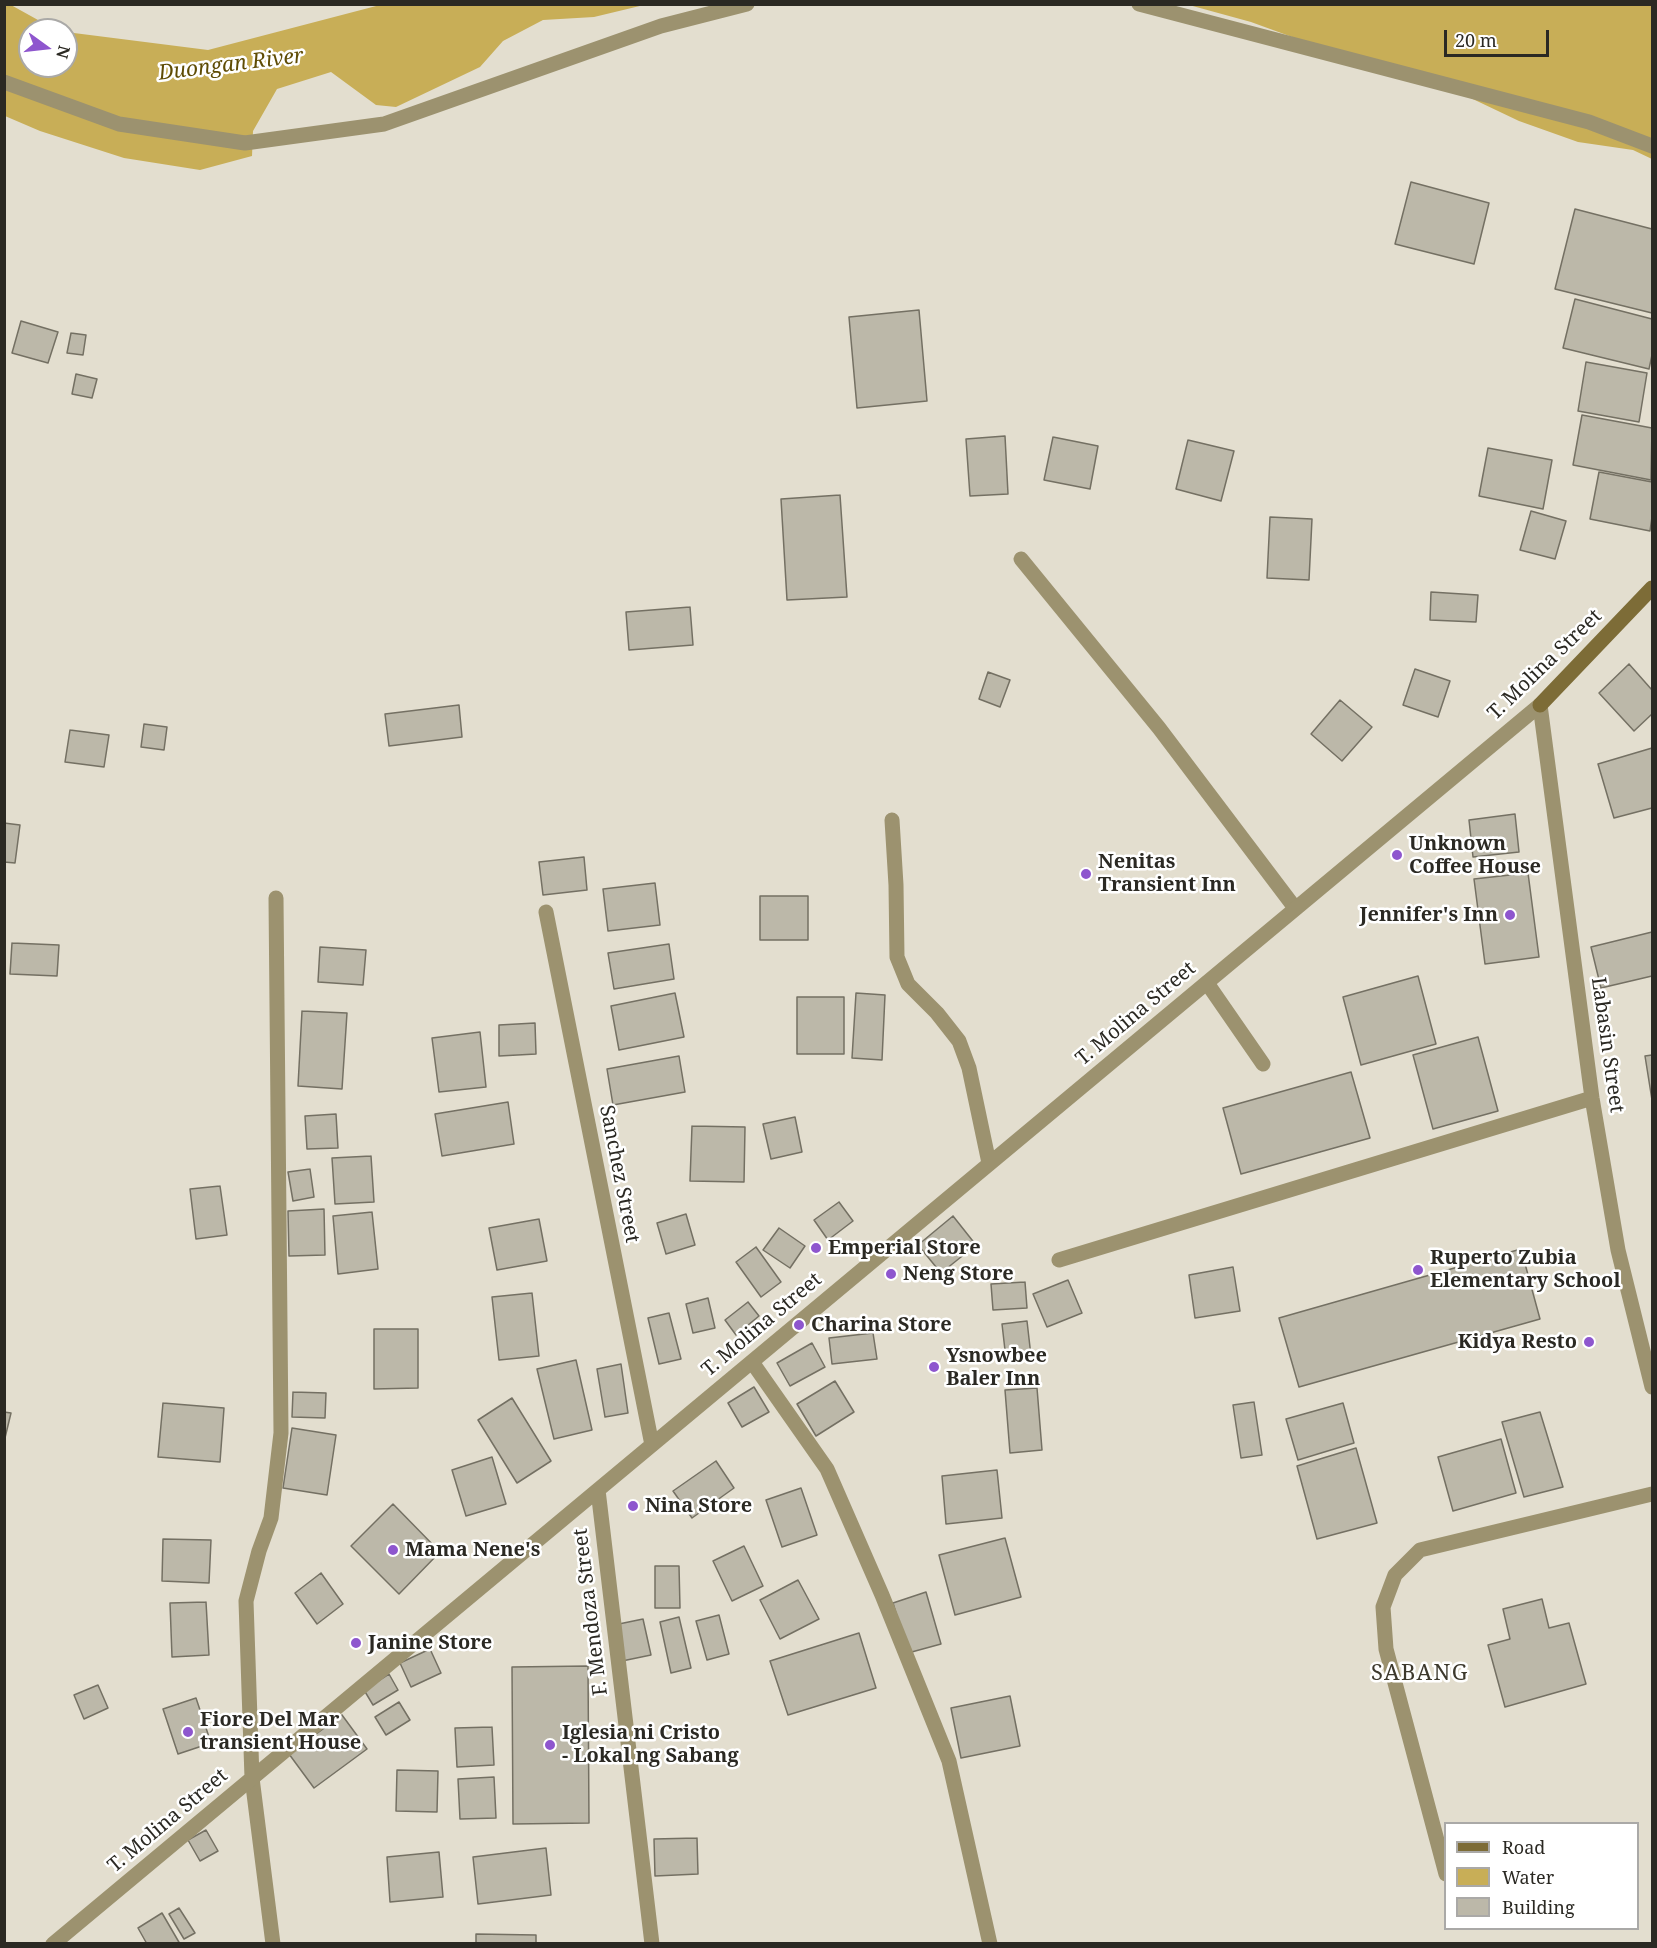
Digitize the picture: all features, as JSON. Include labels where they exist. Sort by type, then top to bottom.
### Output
[{"type":"street","points":[[4,82],[119,124],[245,143],[384,124],[661,26],[747,4]]},
{"type":"street","points":[[1139,4],[1589,122],[1653,146]]},
{"type":"street","points":[[1021,559],[1159,728],[1295,908]]},
{"type":"street","name":"T. Molina Street","points":[[58,1942],[1540,705],[1653,588]]},
{"type":"street","name":"Labasin Street","points":[[1540,705],[1592,1098],[1618,1250],[1653,1387]]},
{"type":"street","points":[[892,820],[897,957],[908,984],[937,1013],[959,1041],[969,1068],[989,1163]]},
{"type":"street","points":[[273,1944],[252,1778],[246,1601],[259,1551],[271,1518],[281,1433],[276,898]]},
{"type":"street","name":"Sanchez Street","points":[[546,912],[652,1444]]},
{"type":"street","points":[[1207,983],[1263,1064]]},
{"type":"street","points":[[1059,1260],[1592,1098]]},
{"type":"street","points":[[752,1362],[827,1469],[882,1594],[949,1761],[990,1944]]},
{"type":"street","name":"F. Mendoza Street","points":[[598,1490],[652,1944]]},
{"type":"street","points":[[1444,1866],[1386,1649],[1383,1607],[1395,1575],[1420,1550],[1653,1494]]},
{"type":"water","name":"Duongan River","points":[[5,5],[11,5],[34,18],[18,18],[18,78],[78,78],[78,34],[208,50],[380,5],[644,5],[594,17],[543,20],[503,41],[480,67],[396,107],[376,105],[331,72],[277,89],[253,131],[252,156],[200,170],[124,158],[40,131],[5,116]]},
{"type":"water","points":[[1189,5],[1652,5],[1652,159],[1633,150],[1578,142],[1519,121],[1416,72],[1347,57],[1251,22]]},
{"type":"building","points":[[1411,182],[1489,203],[1474,264],[1395,244]]},
{"type":"building","points":[[1575,209],[1652,229],[1652,313],[1555,289]]},
{"type":"building","points":[[1575,299],[1652,319],[1652,355],[1649,369],[1563,348]]},
{"type":"building","points":[[919,310],[927,401],[857,408],[849,317]]},
{"type":"building","points":[[21,321],[58,332],[48,363],[12,353]]},
{"type":"building","points":[[71,333],[86,335],[83,355],[67,353]]},
{"type":"building","points":[[1586,362],[1647,373],[1639,422],[1578,411]]},
{"type":"building","points":[[76,374],[97,379],[92,398],[72,394]]},
{"type":"building","points":[[1582,415],[1652,428],[1651,480],[1573,465]]},
{"type":"building","points":[[1005,436],[1008,494],[970,496],[966,439]]},
{"type":"building","points":[[1053,437],[1098,446],[1090,489],[1044,480]]},
{"type":"building","points":[[1188,440],[1234,451],[1221,501],[1176,489]]},
{"type":"building","points":[[1488,448],[1552,460],[1543,509],[1479,496]]},
{"type":"building","points":[[1599,472],[1652,482],[1650,531],[1590,519]]},
{"type":"building","points":[[840,495],[847,597],[787,600],[781,499]]},
{"type":"building","points":[[1531,511],[1566,521],[1555,559],[1520,550]]},
{"type":"building","points":[[1270,517],[1312,519],[1309,580],[1267,578]]},
{"type":"building","points":[[1431,592],[1478,595],[1476,622],[1430,620]]},
{"type":"building","points":[[690,607],[693,645],[629,650],[626,612]]},
{"type":"building","points":[[1629,664],[1652,690],[1652,714],[1634,731],[1599,693]]},
{"type":"building","points":[[1415,669],[1450,681],[1438,717],[1403,705]]},
{"type":"building","points":[[988,672],[1010,680],[1000,707],[979,699]]},
{"type":"building","points":[[1340,700],[1372,727],[1342,761],[1311,734]]},
{"type":"building","points":[[459,705],[462,737],[389,746],[385,714]]},
{"type":"building","points":[[144,724],[167,727],[164,750],[141,747]]},
{"type":"building","points":[[70,730],[109,735],[104,767],[65,762]]},
{"type":"building","points":[[1652,748],[1652,808],[1614,818],[1598,764]]},
{"type":"building","points":[[1515,814],[1519,852],[1473,857],[1469,820]]},
{"type":"building","points":[[4,823],[20,825],[15,863],[4,862]]},
{"type":"building","points":[[584,857],[587,890],[543,895],[539,862]]},
{"type":"building","points":[[1528,873],[1539,957],[1485,964],[1474,879]]},
{"type":"building","points":[[655,883],[660,925],[608,931],[603,889]]},
{"type":"building","points":[[760,896],[808,896],[808,940],[760,940]]},
{"type":"building","points":[[1652,932],[1652,976],[1601,988],[1591,947]]},
{"type":"building","points":[[12,943],[59,945],[57,976],[10,974]]},
{"type":"building","points":[[669,944],[674,979],[614,989],[608,953]]},
{"type":"building","points":[[320,947],[366,950],[363,985],[318,982]]},
{"type":"building","points":[[1418,976],[1436,1044],[1361,1065],[1343,997]]},
{"type":"building","points":[[675,993],[684,1037],[619,1050],[611,1006]]},
{"type":"building","points":[[856,993],[885,995],[882,1060],[852,1058]]},
{"type":"building","points":[[797,997],[844,997],[844,1054],[797,1054]]},
{"type":"building","points":[[302,1011],[347,1013],[342,1089],[298,1086]]},
{"type":"building","points":[[535,1023],[536,1054],[499,1056],[499,1025]]},
{"type":"building","points":[[480,1032],[486,1087],[439,1092],[432,1038]]},
{"type":"building","points":[[1478,1037],[1498,1111],[1433,1129],[1413,1055]]},
{"type":"building","points":[[1652,1055],[1652,1100],[1645,1056]]},
{"type":"building","points":[[679,1056],[685,1092],[613,1105],[607,1069]]},
{"type":"building","points":[[1351,1072],[1370,1138],[1241,1174],[1223,1108]]},
{"type":"building","points":[[508,1102],[514,1144],[442,1156],[435,1114]]},
{"type":"building","points":[[336,1114],[338,1148],[307,1149],[305,1116]]},
{"type":"building","points":[[795,1117],[802,1152],[771,1159],[763,1124]]},
{"type":"building","points":[[692,1126],[745,1127],[744,1182],[690,1181]]},
{"type":"building","points":[[371,1156],[374,1202],[335,1204],[332,1158]]},
{"type":"building","points":[[310,1169],[314,1197],[293,1201],[288,1172]]},
{"type":"building","points":[[220,1186],[227,1235],[196,1239],[190,1189]]},
{"type":"building","points":[[839,1202],[853,1221],[828,1240],[814,1220]]},
{"type":"building","points":[[324,1209],[325,1255],[289,1256],[288,1211]]},
{"type":"building","points":[[372,1212],[378,1269],[338,1274],[333,1216]]},
{"type":"building","points":[[686,1214],[695,1245],[666,1254],[657,1223]]},
{"type":"building","points":[[953,1216],[976,1245],[941,1273],[918,1245]]},
{"type":"building","points":[[539,1219],[547,1261],[497,1270],[489,1228]]},
{"type":"building","points":[[779,1228],[805,1246],[790,1268],[763,1250]]},
{"type":"building","points":[[756,1247],[781,1282],[761,1297],[736,1262]]},
{"type":"building","points":[[1521,1249],[1540,1319],[1299,1387],[1279,1318]]},
{"type":"building","points":[[1233,1267],[1240,1311],[1195,1318],[1189,1275]]},
{"type":"building","points":[[1068,1280],[1082,1313],[1047,1327],[1033,1294]]},
{"type":"building","points":[[1025,1282],[1027,1308],[993,1310],[991,1284]]},
{"type":"building","points":[[532,1293],[539,1356],[499,1360],[492,1297]]},
{"type":"building","points":[[708,1298],[715,1328],[693,1333],[686,1304]]},
{"type":"building","points":[[748,1302],[759,1316],[736,1335],[725,1320]]},
{"type":"building","points":[[669,1313],[681,1359],[659,1364],[648,1318]]},
{"type":"building","points":[[1027,1321],[1031,1356],[1006,1359],[1002,1324]]},
{"type":"building","points":[[374,1329],[418,1329],[418,1388],[374,1389]]},
{"type":"building","points":[[873,1333],[877,1359],[832,1364],[829,1338]]},
{"type":"building","points":[[812,1343],[825,1367],[790,1386],[777,1363]]},
{"type":"building","points":[[576,1360],[592,1430],[554,1439],[537,1369]]},
{"type":"building","points":[[621,1364],[628,1413],[605,1417],[597,1369]]},
{"type":"building","points":[[835,1381],[854,1412],[816,1436],[797,1404]]},
{"type":"building","points":[[754,1387],[769,1412],[742,1427],[728,1403]]},
{"type":"building","points":[[1037,1388],[1042,1450],[1010,1453],[1005,1390]]},
{"type":"building","points":[[293,1392],[326,1393],[325,1418],[292,1417]]},
{"type":"building","points":[[512,1398],[551,1461],[517,1483],[478,1420]]},
{"type":"building","points":[[1254,1402],[1262,1455],[1241,1458],[1233,1405]]},
{"type":"building","points":[[163,1403],[224,1408],[220,1462],[158,1457]]},
{"type":"building","points":[[1343,1403],[1354,1443],[1298,1460],[1286,1419]]},
{"type":"building","points":[[4,1412],[11,1413],[4,1442]]},
{"type":"building","points":[[1540,1412],[1563,1487],[1524,1497],[1502,1422]]},
{"type":"building","points":[[292,1428],[336,1435],[327,1495],[283,1488]]},
{"type":"building","points":[[1501,1439],[1516,1493],[1453,1511],[1438,1457]]},
{"type":"building","points":[[1356,1448],[1377,1523],[1317,1539],[1297,1466]]},
{"type":"building","points":[[492,1457],[506,1504],[466,1516],[452,1470]]},
{"type":"building","points":[[716,1461],[734,1488],[692,1518],[673,1491]]},
{"type":"building","points":[[997,1470],[1002,1518],[946,1524],[942,1476]]},
{"type":"building","points":[[801,1488],[817,1535],[782,1547],[766,1500]]},
{"type":"building","points":[[393,1504],[440,1552],[399,1594],[351,1546]]},
{"type":"building","points":[[1005,1538],[1021,1597],[955,1615],[939,1555]]},
{"type":"building","points":[[163,1539],[211,1540],[209,1583],[162,1581]]},
{"type":"building","points":[[744,1546],[763,1586],[732,1601],[713,1561]]},
{"type":"building","points":[[655,1566],[679,1566],[680,1608],[655,1608]]},
{"type":"building","points":[[321,1573],[343,1604],[317,1624],[295,1593]]},
{"type":"building","points":[[798,1580],[819,1619],[780,1639],[760,1600]]},
{"type":"building","points":[[926,1592],[941,1644],[908,1653],[893,1603]]},
{"type":"building","points":[[1542,1599],[1549,1628],[1569,1623],[1586,1684],[1505,1707],[1488,1645],[1510,1639],[1503,1609]]},
{"type":"building","points":[[206,1602],[209,1655],[172,1657],[170,1603]]},
{"type":"building","points":[[719,1615],[729,1654],[707,1660],[696,1621]]},
{"type":"building","points":[[679,1617],[691,1668],[671,1673],[660,1622]]},
{"type":"building","points":[[643,1619],[651,1655],[622,1661],[614,1625]]},
{"type":"building","points":[[859,1633],[876,1688],[788,1715],[770,1661]]},
{"type":"building","points":[[430,1649],[441,1673],[411,1687],[400,1663]]},
{"type":"building","name":"Iglesia ni Cristo - Lokal ng Sabang","points":[[588,1666],[589,1823],[513,1824],[512,1667]]},
{"type":"building","points":[[389,1674],[398,1690],[373,1705],[364,1690]]},
{"type":"building","points":[[98,1685],[108,1708],[84,1719],[74,1695]]},
{"type":"building","points":[[1010,1696],[1020,1746],[961,1758],[951,1708]]},
{"type":"building","points":[[196,1698],[211,1743],[178,1754],[163,1709]]},
{"type":"building","points":[[399,1702],[410,1720],[386,1735],[375,1717]]},
{"type":"building","points":[[342,1715],[367,1749],[314,1788],[289,1754]]},
{"type":"building","points":[[492,1727],[494,1765],[457,1767],[455,1728]]},
{"type":"building","points":[[397,1770],[438,1771],[437,1812],[396,1811]]},
{"type":"building","points":[[494,1777],[496,1818],[460,1819],[458,1779]]},
{"type":"building","points":[[206,1830],[218,1851],[200,1861],[188,1840]]},
{"type":"building","points":[[697,1838],[698,1874],[655,1876],[654,1839]]},
{"type":"building","points":[[546,1848],[551,1895],[478,1904],[473,1857]]},
{"type":"building","points":[[439,1852],[443,1897],[390,1902],[387,1857]]},
{"type":"building","points":[[179,1908],[195,1933],[184,1939],[169,1914]]},
{"type":"building","points":[[162,1913],[180,1944],[147,1944],[138,1928]]},
{"type":"building","points":[[476,1934],[536,1935],[536,1944],[476,1944]]},
{"type":"place","name":"Unknown Coffee House","points":[[1397,855]]},
{"type":"place","name":"Nenitas Transient Inn","points":[[1086,874]]},
{"type":"place","name":"Jennifer's Inn","points":[[1510,915]]},
{"type":"place","name":"Emperial Store","points":[[816,1248]]},
{"type":"place","name":"Ruperto Zubia Elementary School","points":[[1418,1270]]},
{"type":"place","name":"Neng Store","points":[[891,1274]]},
{"type":"place","name":"Charina Store","points":[[799,1325]]},
{"type":"place","name":"Kidya Resto","points":[[1589,1342]]},
{"type":"place","name":"Ysnowbee Baler Inn","points":[[934,1367]]},
{"type":"place","name":"Nina Store","points":[[633,1506]]},
{"type":"place","name":"Mama Nene's","points":[[393,1550]]},
{"type":"place","name":"Janine Store","points":[[356,1643]]},
{"type":"place","name":"Fiore Del Mar transient House","points":[[188,1732]]},
{"type":"place","name":"Iglesia ni Cristo - Lokal ng Sabang","points":[[550,1745]]},
{"type":"district","name":"SABANG","points":[[1420,1674]]}]
